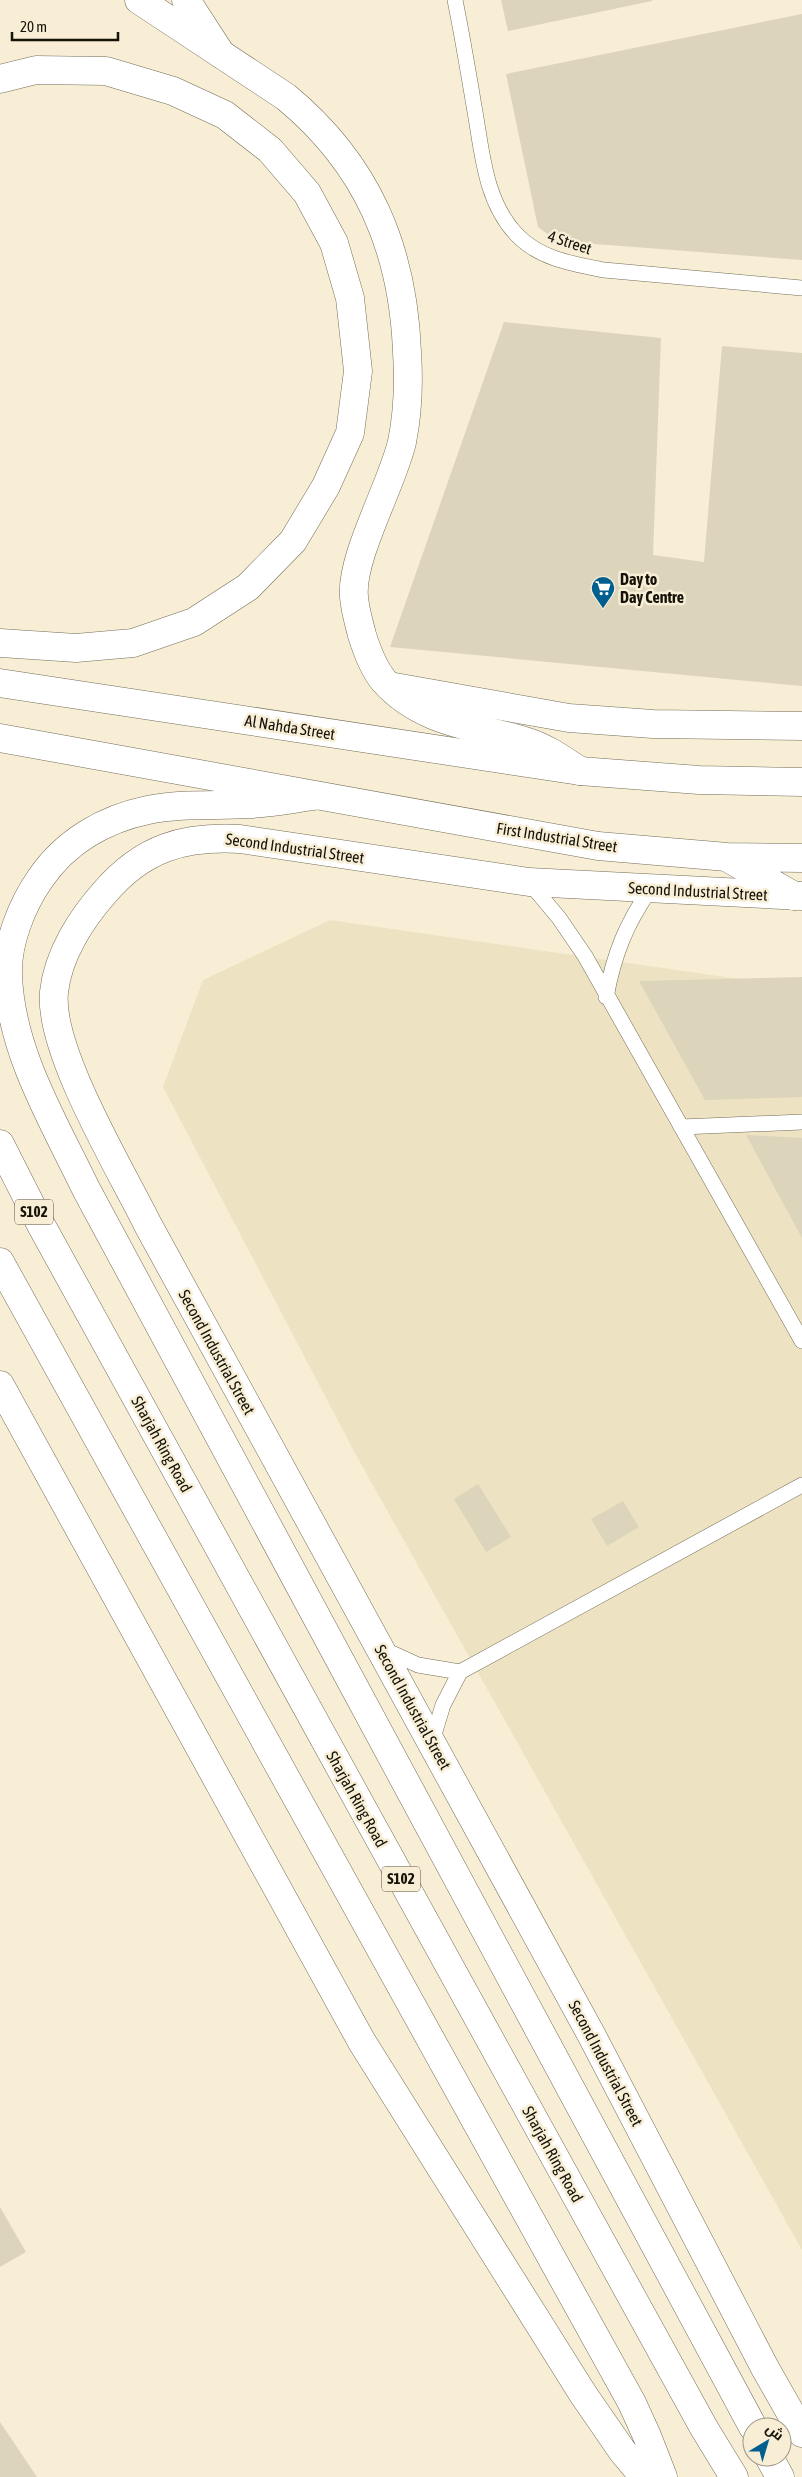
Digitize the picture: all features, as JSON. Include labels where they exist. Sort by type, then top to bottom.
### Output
[{"type":"main road","points":[[139,0],[221,54],[306,114],[337,149],[358,180],[385,228],[401,285],[409,386],[402,443],[359,562],[353,596],[368,654],[389,686],[409,704],[436,717],[468,728],[543,747],[580,771],[700,780],[802,782]]},
{"type":"main road","points":[[186,0],[221,54]]},
{"type":"main road","points":[[0,79],[36,70],[106,72],[173,91],[225,115],[270,150],[307,193],[334,243],[350,298],[358,371],[350,433],[326,486],[292,541],[248,587],[194,622],[133,643],[76,648],[0,643]]},
{"type":"main road","name":"Al Nahda Street","points":[[0,683],[580,771]]},
{"type":"main road","points":[[389,686],[569,718],[653,724],[802,726]]},
{"type":"main road","points":[[0,738],[314,796]]},
{"type":"main road","points":[[314,796],[252,804],[183,805],[148,810],[113,821],[79,837],[50,864],[28,896],[14,934],[8,973],[13,1019],[26,1062],[86,1189],[748,2417]]},
{"type":"main road","name":"First Industrial Street","points":[[314,796],[598,846],[727,857],[802,858]]},
{"type":"main road","name":"Second Industrial Street","points":[[798,896],[529,882],[240,839],[211,838],[183,842],[155,851],[133,865],[96,902],[62,959],[54,992],[56,1026],[67,1058],[95,1121],[225,1368],[432,1741],[588,2028],[765,2368],[802,2433]]},
{"type":"main road","points":[[727,857],[798,896]]},
{"type":"main road","name":"Sharjah Ring Road","points":[[0,1144],[71,1280],[694,2411],[734,2477]]},
{"type":"main road","points":[[0,1262],[338,1869],[632,2403],[663,2477]]},
{"type":"main road","points":[[0,1385],[362,2042],[583,2394],[623,2452],[644,2477]]},
{"type":"lane","name":"4 Street","points":[[455,0],[487,179],[498,209],[517,235],[542,254],[572,264],[604,270],[802,288]]},
{"type":"lane","points":[[529,882],[559,918],[585,956],[606,997],[802,1341]]},
{"type":"lane","points":[[606,997],[621,939],[634,913],[651,888]]},
{"type":"lane","points":[[680,1127],[802,1122]]},
{"type":"lane","points":[[432,1741],[443,1705],[460,1672],[802,1485]]},
{"type":"lane","points":[[380,1647],[398,1658],[418,1665],[460,1672]]},
{"type":"shaded area","points":[[330,920],[802,988],[802,2250],[356,1455],[163,1087],[203,980]]},
{"type":"building","points":[[501,0],[652,0],[652,1],[508,31]]},
{"type":"building","points":[[802,14],[802,260],[557,241],[538,227],[506,74]]},
{"type":"building","points":[[504,322],[661,338],[653,555],[704,562],[722,346],[802,353],[802,686],[390,647]]},
{"type":"building","points":[[802,977],[802,1097],[705,1100],[639,981]]},
{"type":"building","points":[[746,1135],[802,1138],[802,1238]]},
{"type":"building","points":[[478,1484],[511,1537],[486,1552],[454,1499]]},
{"type":"building","points":[[623,1501],[639,1527],[607,1546],[591,1519]]},
{"type":"building","points":[[0,2207],[26,2252],[0,2267]]},
{"type":"building","points":[[0,2422],[37,2477],[0,2477]]},
{"type":"place","name":"Day to Day Centre","points":[[603,609]]}]
